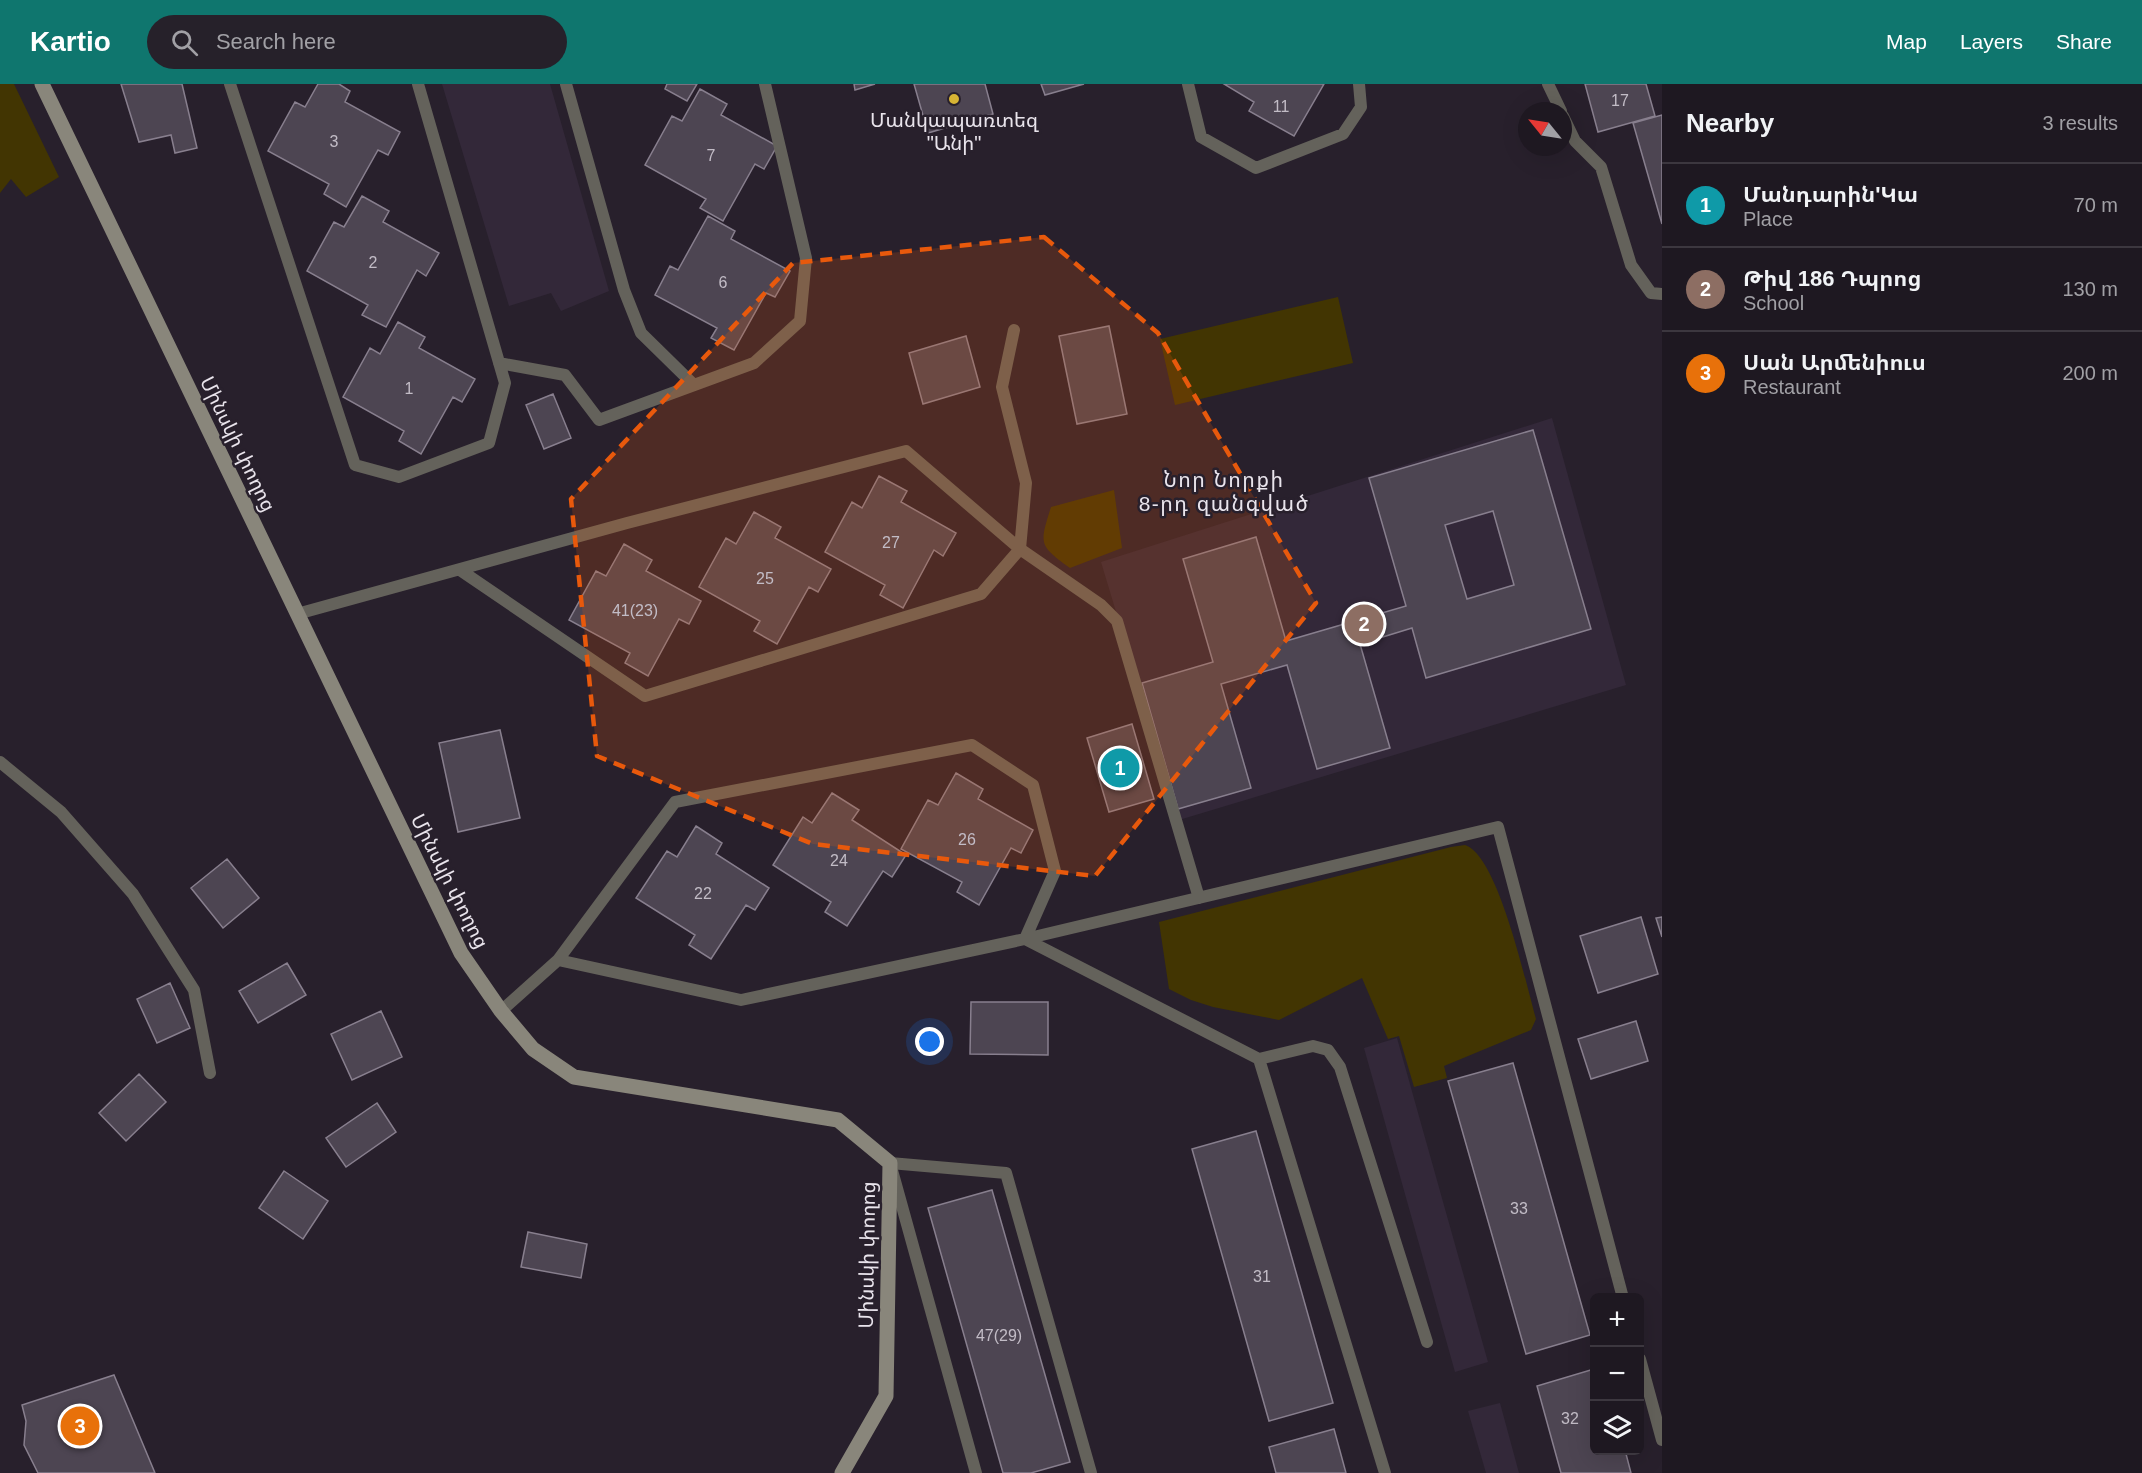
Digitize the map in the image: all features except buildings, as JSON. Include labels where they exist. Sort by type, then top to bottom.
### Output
[{"type":"main road","name":"Մինսկի փողոց","points":[[42,84],[460,953],[501,1011],[533,1049],[574,1077],[838,1120],[890,1162],[886,1396],[842,1473]]},
{"type":"lane","points":[[230,84],[356,465],[399,477],[489,443],[504,383],[418,84]]},
{"type":"lane","points":[[566,84],[622,284],[641,333],[694,385]]},
{"type":"lane","points":[[499,363],[565,375],[598,420],[754,363],[800,321],[806,258],[765,84]]},
{"type":"lane","points":[[1188,84],[1201,137],[1256,168],[1343,134],[1361,107],[1359,84]]},
{"type":"lane","points":[[1548,84],[1557,102]]},
{"type":"lane","points":[[1572,135],[1575,141],[1601,166],[1631,265],[1651,293],[1662,294]]},
{"type":"lane","points":[[460,570],[645,696],[981,594],[1020,549],[1026,483],[1002,387],[1014,330]]},
{"type":"lane","points":[[297,614],[627,523],[906,451],[1020,549],[1101,605],[1117,621],[1199,898]]},
{"type":"lane","points":[[501,1011],[558,960],[675,802],[972,744],[1033,784],[1055,871],[1025,939]]},
{"type":"lane","points":[[0,762],[62,812],[133,894],[194,990],[210,1073]]},
{"type":"lane","points":[[558,960],[741,1000],[1025,939],[1498,827],[1622,1293]]},
{"type":"lane","points":[[1025,939],[1259,1059],[1313,1046],[1328,1050],[1340,1066],[1427,1342]]},
{"type":"lane","points":[[1259,1059],[1385,1473]]},
{"type":"lane","points":[[976,1473],[890,1162],[1006,1173],[1087,1472]]},
{"type":"lane","points":[[1644,1374],[1662,1440]]},
{"type":"highlighted area","points":[[1044,237],[1158,333],[1316,603],[1095,876],[813,844],[597,756],[571,499],[793,263]]},
{"type":"shaded area","points":[[0,84],[14,84],[59,177],[26,197],[11,179],[0,193]]},
{"type":"shaded area","points":[[442,84],[550,84],[609,291],[561,311],[551,293],[509,306]]},
{"type":"shaded area","points":[[1338,297],[1353,363],[1175,405],[1160,339]]},
{"type":"shaded area","points":[[1552,418],[1626,685],[1179,820],[1101,562]]},
{"type":"shaded area","points":[[1114,490],[1122,548],[1070,568],[1052,554],[1044,543],[1051,507]]},
{"type":"shaded area","points":[[1465,845],[1477,854],[1489,871],[1499,895],[1518,951],[1536,1019],[1531,1030],[1444,1066],[1447,1078],[1414,1087],[1399,1036],[1388,1039],[1362,978],[1279,1020],[1213,1007],[1191,1000],[1169,989],[1159,922]]},
{"type":"shaded area","points":[[1397,1038],[1488,1362],[1455,1372],[1364,1048]]},
{"type":"shaded area","points":[[1500,1403],[1519,1473],[1486,1473],[1468,1411]]},
{"type":"place","name":"Մանկապառտեզ \"Անի\"","points":[[954,99]]},
{"type":"place","name":"Թիվ 186 Դպրոց","points":[[1364,624]]},
{"type":"place","name":"Մանդարին'Կա","points":[[1120,768]]},
{"type":"place","name":"Սան Արմենիուս","points":[[80,1426]]},
{"type":"district","name":"Նոր Նորքի 8-րդ զանգված","points":[[1224,491]]}]
